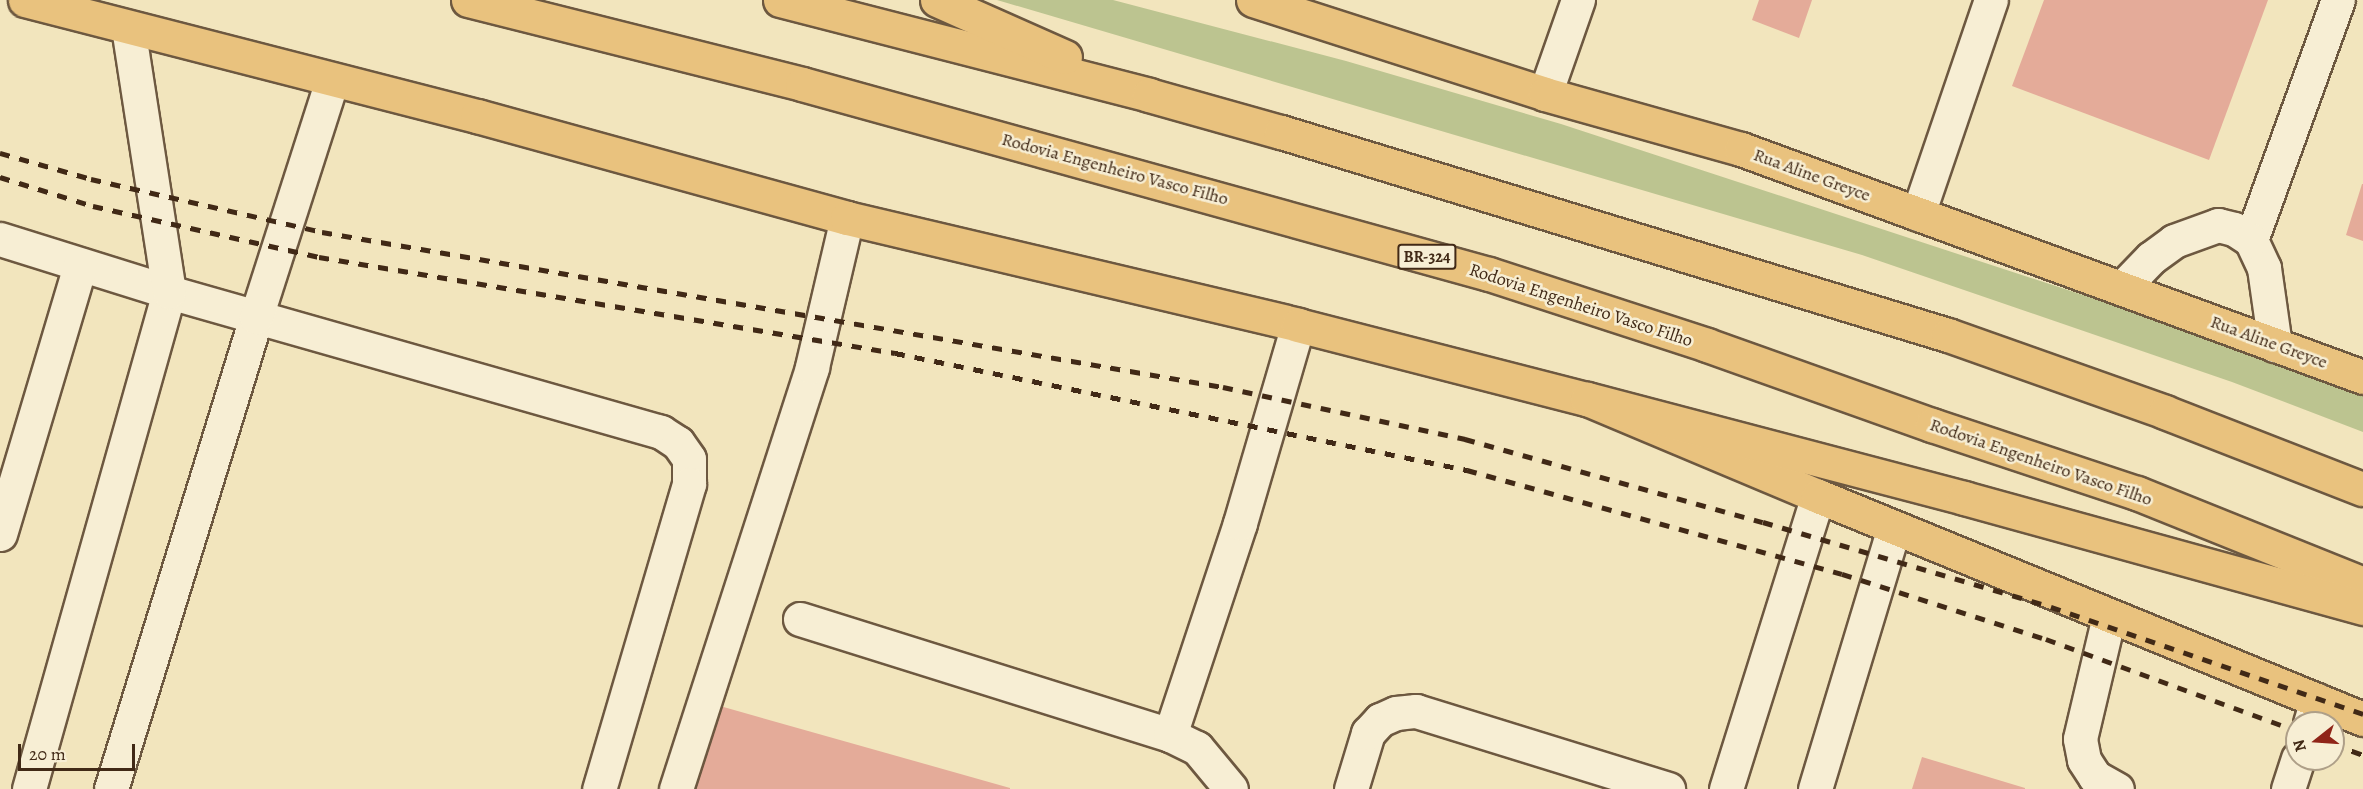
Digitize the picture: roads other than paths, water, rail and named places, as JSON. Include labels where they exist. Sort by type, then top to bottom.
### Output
[{"type":"main road","points":[[25,0],[477,116],[847,218],[1298,325],[1587,399],[1964,498],[2363,608]]},
{"type":"main road","name":"Rodovia Engenheiro Vasco Filho","points":[[468,0],[802,84],[1489,274],[1707,345],[1932,425],[2138,493],[2363,584]]},
{"type":"main road","points":[[780,0],[1149,95],[1292,135],[1948,335],[2166,412],[2363,489]]},
{"type":"main road","points":[[937,0],[1149,95]]},
{"type":"main road","name":"Rua Aline Greyce","points":[[1253,0],[1545,94],[1742,150],[2363,377]]},
{"type":"main road","points":[[1587,399],[1894,528],[2109,615],[2311,711]]},
{"type":"main road","points":[[2345,716],[2363,719]]},
{"type":"lane","points":[[1545,94],[1578,0]]},
{"type":"lane","points":[[1918,213],[1991,0]]},
{"type":"lane","points":[[2251,240],[2338,0]]},
{"type":"lane","points":[[2355,0],[2363,3]]},
{"type":"lane","points":[[28,789],[169,292],[128,28]]},
{"type":"lane","points":[[111,789],[256,317],[332,80]]},
{"type":"lane","points":[[676,789],[812,367],[847,218]]},
{"type":"lane","points":[[2122,288],[2151,258],[2174,241],[2201,229],[2218,225],[2234,229],[2251,240],[2264,268],[2275,345]]},
{"type":"lane","points":[[0,240],[169,292],[661,432],[678,443],[689,459],[689,484],[599,789]]},
{"type":"lane","points":[[0,534],[80,264]]},
{"type":"lane","points":[[1170,735],[1240,523],[1298,325]]},
{"type":"lane","points":[[1726,789],[1818,496]]},
{"type":"lane","points":[[1815,789],[1894,528]]},
{"type":"lane","points":[[2109,615],[2080,739],[2084,760],[2096,777],[2117,789]]},
{"type":"lane","points":[[800,619],[1170,735],[1197,748],[1231,789]]},
{"type":"lane","points":[[1351,789],[1368,733],[1380,720],[1396,713],[1416,711],[1668,789]]},
{"type":"lane","points":[[2288,789],[2294,771]]},
{"type":"railway","points":[[0,153],[91,179],[322,232],[1223,387],[1465,439],[1763,522],[2051,607],[2363,714]]},
{"type":"railway","points":[[0,177],[93,206],[319,257],[895,353],[1467,470],[1842,574],[2046,639],[2285,727]]},
{"type":"railway","points":[[2345,748],[2363,755]]}]
